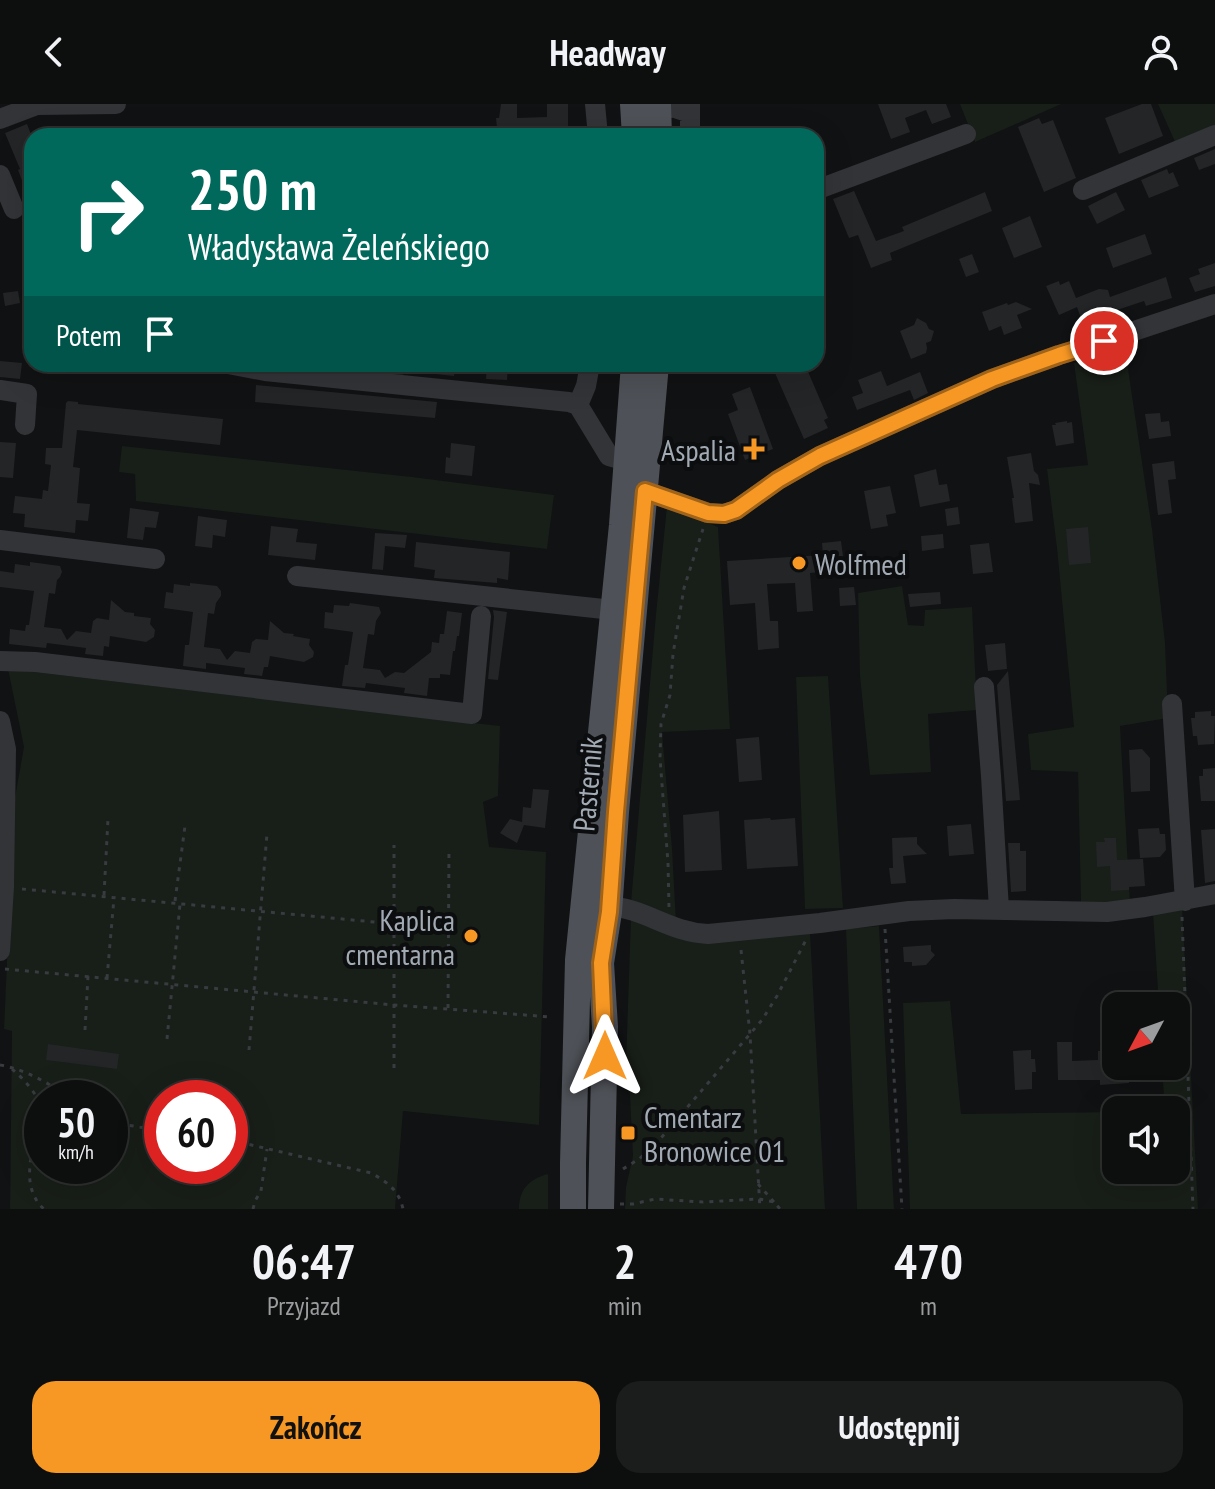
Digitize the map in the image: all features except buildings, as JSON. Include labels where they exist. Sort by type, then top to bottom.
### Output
[{"type":"main road","points":[[639,128],[650,105]]},
{"type":"main road","points":[[650,105],[657,128]]},
{"type":"main road","name":"Pasternik","points":[[573,1209],[582,855],[613,610],[633,372]]},
{"type":"main road","name":"Pasternik","points":[[611,1206],[601,963],[609,906],[655,372]]},
{"type":"street","points":[[0,119],[37,105],[116,104]]},
{"type":"street","points":[[595,104],[597,128]]},
{"type":"street","points":[[650,105],[690,108]]},
{"type":"street","points":[[824,187],[966,134]]},
{"type":"street","points":[[1083,190],[1215,135]]},
{"type":"street","points":[[0,175],[14,209]]},
{"type":"street","points":[[645,491],[708,513],[724,514],[736,510],[778,480],[820,456],[992,379],[1215,304]]},
{"type":"street","points":[[275,372],[569,402],[578,405],[609,456],[627,461]]},
{"type":"street","points":[[578,405],[589,372]]},
{"type":"street","points":[[0,390],[27,394],[25,425]]},
{"type":"street","points":[[0,540],[155,559]]},
{"type":"street","points":[[297,576],[613,610]]},
{"type":"street","points":[[0,661],[35,662],[472,714],[481,616]]},
{"type":"street","points":[[984,687],[999,909]]},
{"type":"street","points":[[1172,704],[1183,901]]},
{"type":"street","points":[[0,721],[4,887],[0,951]]},
{"type":"street","points":[[609,906],[627,908],[691,933],[708,934],[954,909],[1107,912],[1215,894]]},
{"type":"path","points":[[669,926],[661,724],[670,695],[684,588],[708,513]]},
{"type":"path","points":[[104,896],[108,819]]},
{"type":"path","points":[[167,1039],[185,826]]},
{"type":"path","points":[[249,1050],[267,834]]},
{"type":"path","points":[[394,845],[394,1068]]},
{"type":"path","points":[[448,1008],[449,849]]},
{"type":"path","points":[[4,887],[449,929]]},
{"type":"path","points":[[107,978],[114,897]]},
{"type":"path","points":[[1183,901],[1193,1209]]},
{"type":"path","points":[[884,915],[902,1209]]},
{"type":"path","points":[[623,1169],[655,1145],[762,1020],[805,942],[811,924]]},
{"type":"path","points":[[739,931],[750,1034],[760,1209]]},
{"type":"path","points":[[0,968],[551,1017]]},
{"type":"path","points":[[85,1030],[88,976]]},
{"type":"path","points":[[0,1065],[43,1080]]},
{"type":"path","points":[[9,1067],[24,1081]]},
{"type":"path","points":[[248,1144],[371,1173],[393,1187],[400,1196],[403,1209]]},
{"type":"path","points":[[253,1209],[261,1191],[267,1149]]},
{"type":"path","points":[[32,1184],[36,1202],[44,1209]]},
{"type":"path","points":[[758,1184],[780,1209]]},
{"type":"path","points":[[611,1206],[655,1199],[703,1202],[759,1199],[774,1202]]},
{"type":"path","points":[[32,1206],[36,1202]]},
{"type":"shaded area","points":[[960,104],[1061,104],[975,142]]},
{"type":"shaded area","points":[[1158,104],[1215,104],[1215,128],[1176,144]]},
{"type":"shaded area","points":[[1125,349],[1152,529],[1165,642],[1168,718],[1120,726],[1130,902],[1081,902],[1078,772],[1031,770],[1028,734],[1074,727],[1047,469],[1088,465],[1074,363]]},
{"type":"shaded area","points":[[354,372],[404,372],[403,380]]},
{"type":"shaded area","points":[[122,446],[554,495],[547,549],[136,501],[135,474],[119,472]]},
{"type":"shaded area","points":[[667,506],[718,527],[730,729],[662,732],[676,922],[631,902]]},
{"type":"shaded area","points":[[902,586],[908,625],[924,626],[925,610],[972,607],[977,710],[928,714],[931,772],[870,775],[860,676],[858,593]]},
{"type":"shaded area","points":[[8,669],[500,726],[498,796],[483,802],[489,847],[546,852],[539,1125],[403,1111],[395,1209],[10,1209],[12,1031],[4,1029],[14,803],[24,747]]},
{"type":"shaded area","points":[[828,676],[843,908],[805,909],[796,677]]},
{"type":"shaded area","points":[[1182,906],[1187,992],[1158,992],[1153,913]]},
{"type":"shaded area","points":[[631,917],[678,936],[810,932],[825,1209],[625,1209],[633,1156],[626,1062]]},
{"type":"shaded area","points":[[879,926],[894,1209],[857,1209],[846,929]]},
{"type":"shaded area","points":[[950,1001],[961,1114],[1102,1112],[1102,1184],[1190,1184],[1190,1096],[1164,1096],[1163,1080],[1190,1080],[1190,1058],[1198,1209],[910,1209],[903,1003]]},
{"type":"shaded area","points":[[547,1174],[548,1209],[519,1209],[526,1187]]},
{"type":"place","name":"Aspalia","points":[[754,449]]},
{"type":"place","name":"Wolfmed","points":[[799,563]]},
{"type":"place","name":"Kaplica cmentarna","points":[[471,936]]},
{"type":"place","name":"Cmentarz Bronowice 01","points":[[628,1133]]},
{"type":"route","points":[[605,1056],[601,963],[609,912],[645,491],[708,513],[724,514],[748,503],[778,480],[820,456],[992,379],[1104,341]]}]
